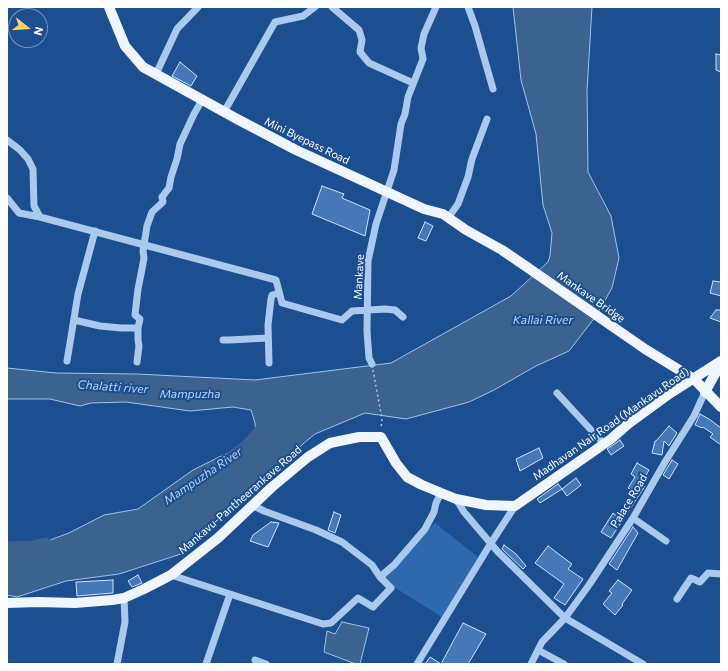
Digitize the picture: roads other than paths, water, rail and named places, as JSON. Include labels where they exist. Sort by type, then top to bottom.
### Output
[{"type":"main road","name":"Mini Byepass Road","points":[[109,7],[125,46],[142,67],[296,150],[424,209],[443,214],[524,265]]},
{"type":"main road","name":"Mankave Bridge","points":[[524,265],[646,349],[694,379]]},
{"type":"main road","name":"Madhavan Nair Road (Mankavu Road)","points":[[515,506],[604,444],[628,424],[669,394],[721,362]]},
{"type":"main road","name":"Madhavan Nair Road (Mankavu Road)","points":[[705,392],[721,362]]},
{"type":"main road","points":[[694,379],[721,408]]},
{"type":"main road","name":"Mankavu-Pantheerankave Road","points":[[7,603],[75,603],[124,598],[171,575],[218,538],[272,487],[308,457],[330,443],[359,437],[381,437],[396,463],[407,477],[441,494]]},
{"type":"main road","points":[[441,494],[456,499],[486,504],[515,506]]},
{"type":"street","points":[[156,74],[176,29],[198,7]]},
{"type":"street","points":[[224,112],[275,22],[303,16],[315,7]]},
{"type":"street","points":[[332,7],[359,30],[362,40],[360,52],[370,64],[413,83]]},
{"type":"street","name":"Mankave","points":[[372,364],[369,358],[367,331],[368,261],[376,224],[394,170],[401,124],[413,83],[423,59],[421,48],[424,34],[436,7]]},
{"type":"street","points":[[468,7],[494,89]]},
{"type":"street","points":[[137,362],[139,346],[138,328],[140,319],[135,315],[144,258],[144,244],[148,226],[152,212],[163,202],[162,198],[169,188],[180,144],[196,109],[202,100]]},
{"type":"street","points":[[448,218],[458,204],[466,184],[472,159],[487,119]]},
{"type":"street","points":[[7,140],[20,150],[28,159],[33,169],[34,206],[40,216]]},
{"type":"street","points":[[7,198],[19,212],[40,216],[276,280],[282,303],[342,320],[352,311],[385,309],[395,310],[403,317]]},
{"type":"street","points":[[68,360],[81,281],[95,231]]},
{"type":"street","points":[[268,363],[271,299],[272,295],[279,294]]},
{"type":"street","points":[[74,320],[100,326],[138,328]]},
{"type":"street","points":[[223,340],[268,338]]},
{"type":"street","name":"Palace Road","points":[[531,664],[542,642],[565,618],[589,585],[633,518],[664,462],[694,416],[705,392]]},
{"type":"street","points":[[557,393],[604,444]]},
{"type":"street","points":[[380,577],[394,565],[425,529],[441,494]]},
{"type":"street","points":[[456,499],[464,512],[498,552],[565,618],[643,664]]},
{"type":"street","points":[[171,575],[323,624],[331,624],[358,598],[373,607],[391,588],[380,577],[372,565],[342,542],[316,530],[264,511],[252,505]]},
{"type":"street","points":[[417,664],[515,506]]},
{"type":"street","points":[[633,518],[666,541]]},
{"type":"street","points":[[677,599],[691,578],[700,582],[708,573],[721,574]]},
{"type":"street","points":[[206,664],[230,594]]},
{"type":"street","points":[[117,664],[125,622],[124,598]]},
{"type":"street","points":[[538,650],[564,664]]},
{"type":"street","points":[[255,660],[266,664]]},
{"type":"water","name":"Kallai River","points":[[513,7],[592,7],[587,91],[588,172],[611,216],[619,258],[612,288],[596,316],[569,351],[536,366],[494,390],[469,402],[406,419],[365,413],[315,434],[273,474],[181,554],[119,574],[66,581],[17,597],[7,595],[7,546],[12,546],[20,551],[69,533],[104,515],[138,509],[193,470],[248,445],[256,439],[255,423],[251,410],[233,407],[190,411],[126,402],[91,403],[80,406],[50,399],[7,399],[7,368],[56,373],[137,374],[255,380],[391,363],[511,296],[548,262],[552,233],[543,205],[536,134],[521,80]]},
{"type":"water","points":[[342,622],[369,628],[360,664],[356,664],[324,652],[327,631],[335,634]]},
{"type":"waterway","name":"Mampuzha River","points":[[232,457],[246,447],[267,424]]},
{"type":"waterway","name":"Mampuzha River","points":[[7,548],[33,547],[46,544]]},
{"type":"water label","name":"Chalatti river","points":[[113,387]]},
{"type":"water label","name":"Mampuzha","points":[[190,394]]}]
